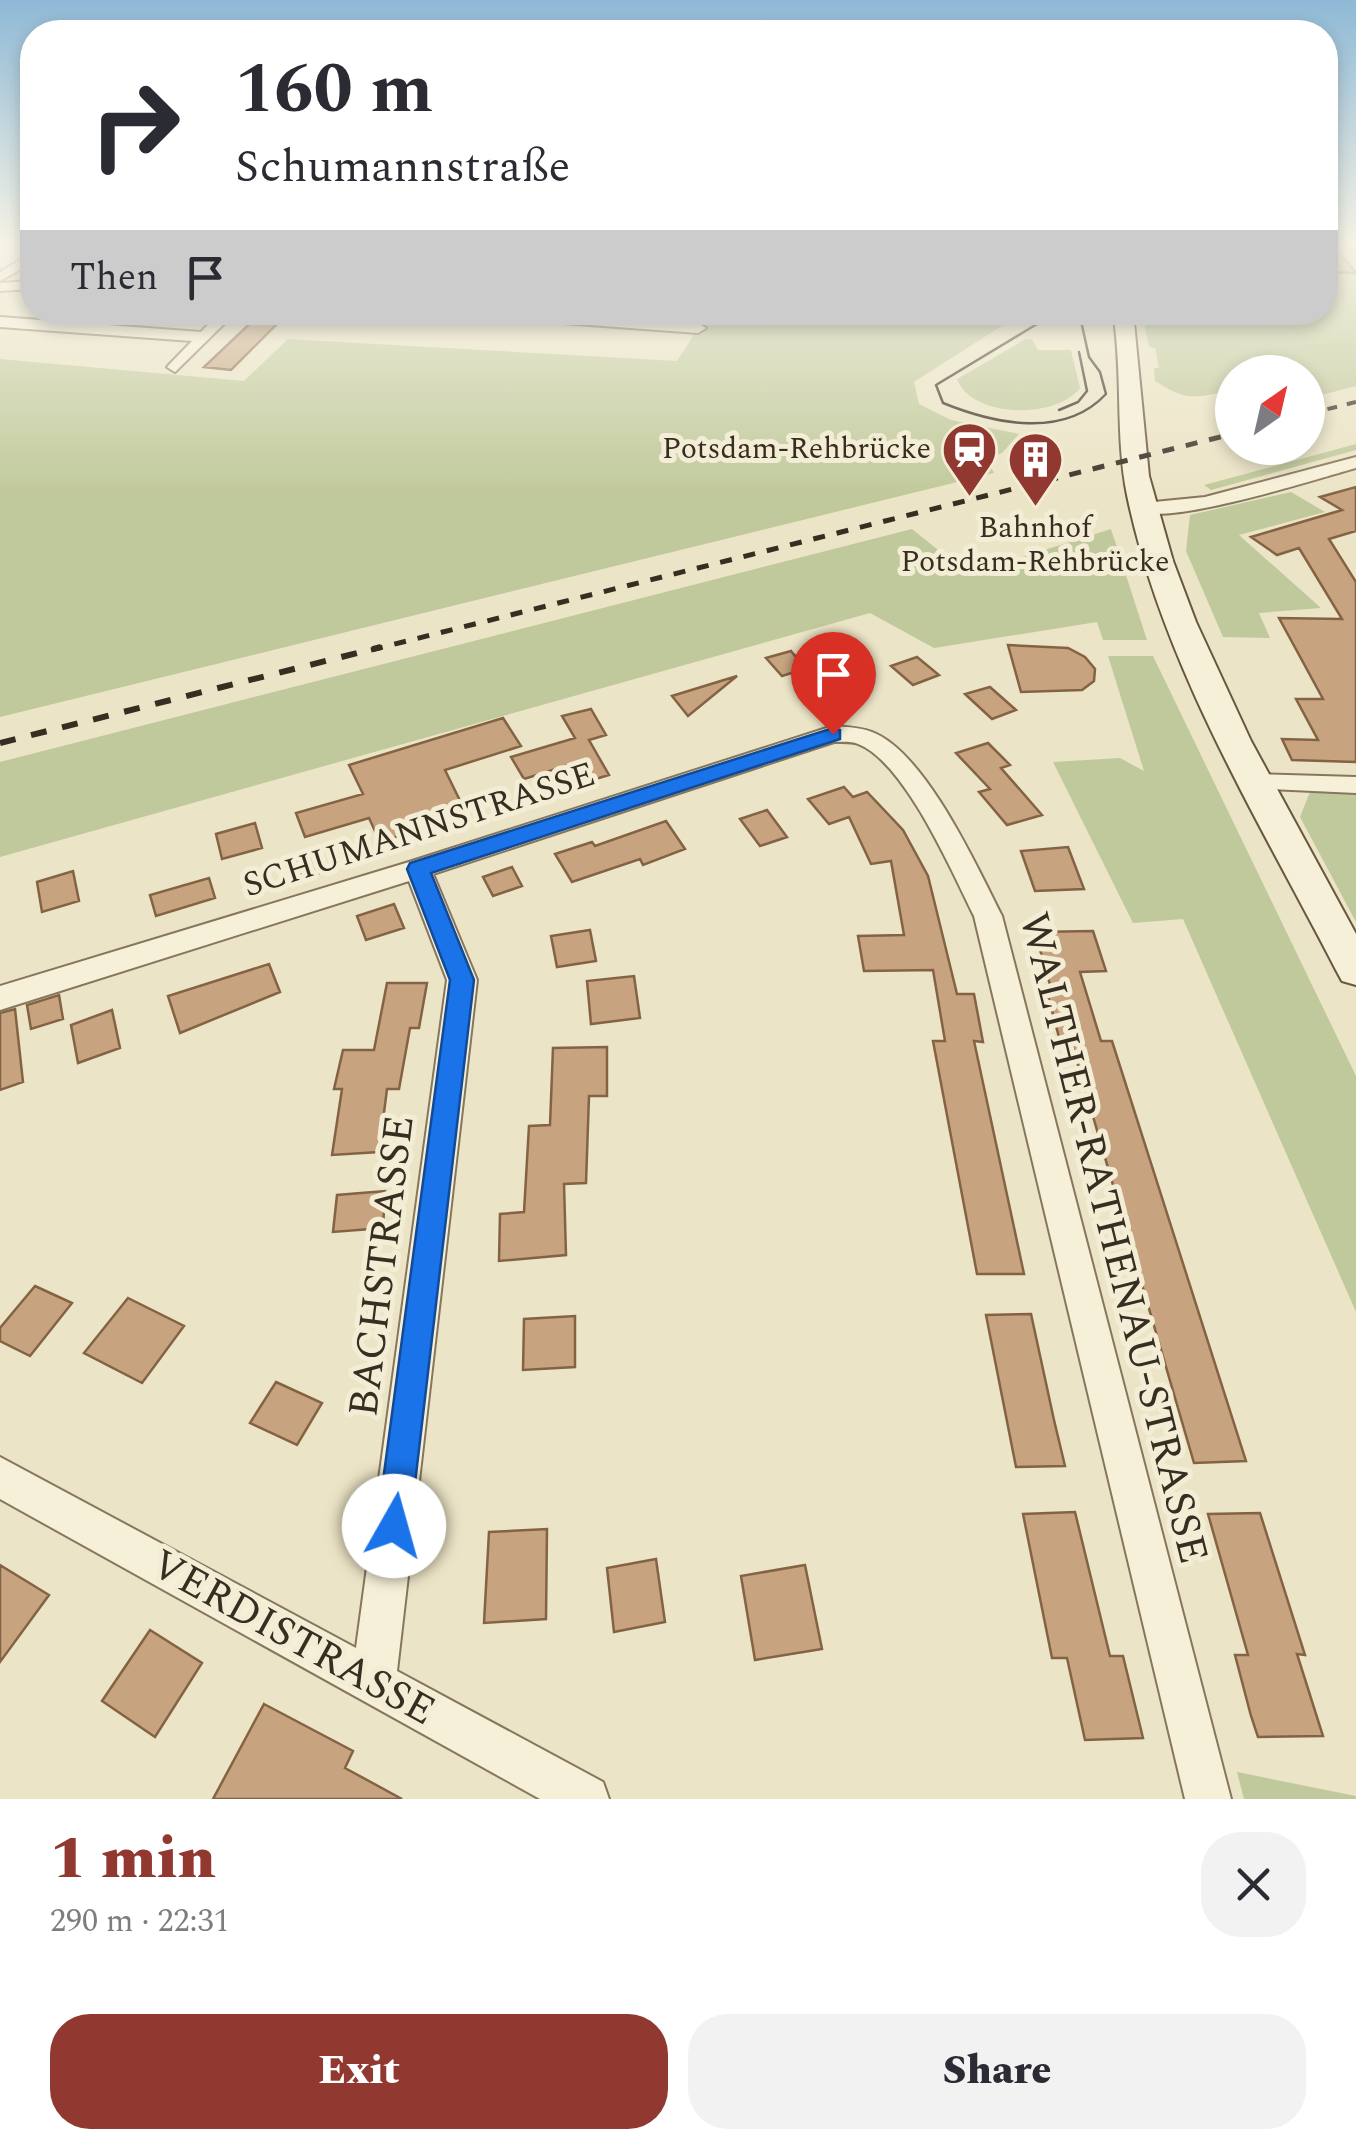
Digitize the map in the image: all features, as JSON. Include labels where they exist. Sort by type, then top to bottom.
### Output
[{"type":"main road","points":[[1126,329],[1135,475],[1194,651],[1257,782],[1356,970]]},
{"type":"street","points":[[95,329],[205,337]]},
{"type":"street","points":[[176,367],[213,329]]},
{"type":"street","points":[[1144,508],[1206,503],[1356,462]]},
{"type":"street","name":"SCHUMANNSTRASSE","points":[[0,998],[418,869],[833,734],[859,735]]},
{"type":"street","name":"WALTHER-RATHENAU-STRASSE","points":[[859,735],[902,771],[945,832],[988,916],[1208,1799]]},
{"type":"street","points":[[1257,782],[1356,785]]},
{"type":"street","name":"BACHSTRASSE","points":[[373,1683],[462,980],[418,869]]},
{"type":"street","name":"VERDISTRASSE","points":[[0,1477],[586,1799]]},
{"type":"green space","points":[[698,329],[997,329],[914,382],[919,404],[951,420],[1019,434],[1002,453],[986,459],[994,473],[0,717],[0,359],[244,381],[288,339],[677,361]]},
{"type":"green space","points":[[1145,329],[1356,329],[1356,386],[1325,394],[1325,355],[1215,355],[1215,394],[1192,396],[1155,381],[1154,368],[1159,368],[1155,348],[1149,347]]},
{"type":"green space","points":[[1032,339],[1038,350],[1071,350],[1080,388],[1053,405],[1016,410],[979,402],[966,392],[957,379]]},
{"type":"green space","points":[[1356,444],[1356,450],[1325,459],[1325,452]]},
{"type":"green space","points":[[1278,465],[1302,465],[1211,490],[1204,485]]},
{"type":"green space","points":[[1291,492],[1325,512],[1239,535],[1321,608],[1259,613],[1270,638],[1223,637],[1186,551],[1190,515]]},
{"type":"green space","points":[[912,529],[968,574],[1111,529],[1147,640],[1103,640],[1097,622],[934,648],[870,613],[0,857],[0,762]]},
{"type":"green space","points":[[1108,656],[1153,656],[1356,1076],[1356,1312],[1183,919],[1133,923],[1053,762],[1120,758],[1144,771]]},
{"type":"green space","points":[[1310,792],[1356,793],[1356,922],[1300,817]]},
{"type":"green space","points":[[1237,1772],[1356,1796],[1356,1799],[1244,1799]]},
{"type":"building","points":[[244,329],[272,329],[231,370],[204,367]]},
{"type":"building","points":[[1356,487],[1356,531],[1329,539],[1356,582],[1356,762],[1292,760],[1282,739],[1318,740],[1296,699],[1323,699],[1279,618],[1342,619],[1299,548],[1277,555],[1251,537],[1342,510],[1320,497]]},
{"type":"building","points":[[835,645],[867,679],[824,692],[804,669],[782,676],[766,658],[791,651],[795,656]]},
{"type":"building","points":[[1008,645],[1068,648],[1085,657],[1095,669],[1094,681],[1082,690],[1021,692]]},
{"type":"building","points":[[917,657],[939,675],[913,685],[891,666]]},
{"type":"building","points":[[737,676],[688,716],[672,696]]},
{"type":"building","points":[[990,687],[1016,710],[992,719],[965,694]]},
{"type":"building","points":[[591,709],[606,735],[589,740],[609,775],[589,781],[578,762],[524,779],[511,757],[575,738],[562,716]]},
{"type":"building","points":[[503,718],[521,746],[445,770],[469,819],[442,827],[440,823],[380,842],[369,818],[305,837],[296,813],[363,794],[349,765]]},
{"type":"building","points":[[988,743],[1010,765],[1001,768],[1042,815],[1007,825],[979,792],[990,789],[956,753]]},
{"type":"building","points":[[844,787],[853,797],[867,792],[903,830],[928,876],[957,994],[974,994],[983,1042],[974,1041],[1024,1274],[977,1274],[933,1041],[945,1041],[933,970],[864,971],[858,936],[904,935],[891,861],[871,864],[849,817],[829,824],[808,799]]},
{"type":"building","points":[[767,810],[787,837],[760,846],[740,819]]},
{"type":"building","points":[[666,821],[685,849],[643,865],[640,859],[572,882],[555,854],[592,842],[595,846]]},
{"type":"building","points":[[255,823],[262,848],[222,859],[216,834]]},
{"type":"building","points":[[1068,847],[1084,889],[1035,891],[1021,851]]},
{"type":"building","points":[[311,850],[320,873],[292,881],[284,858]]},
{"type":"building","points":[[512,867],[522,886],[493,896],[483,877]]},
{"type":"building","points":[[73,871],[79,901],[42,912],[37,882]]},
{"type":"building","points":[[209,878],[215,898],[156,916],[150,895]]},
{"type":"building","points":[[394,904],[404,928],[366,940],[357,916]]},
{"type":"building","points":[[590,930],[596,961],[557,967],[551,936]]},
{"type":"building","points":[[1093,931],[1106,971],[1080,972],[1101,1041],[1112,1041],[1246,1461],[1194,1463],[1071,1041],[1060,1041],[1047,992],[1052,992],[1035,932]]},
{"type":"building","points":[[269,964],[280,992],[180,1033],[168,996]]},
{"type":"building","points":[[634,976],[640,1018],[591,1024],[587,981]]},
{"type":"building","points":[[387,983],[427,983],[419,1028],[410,1028],[399,1089],[387,1089],[379,1152],[332,1155],[342,1089],[334,1089],[343,1050],[374,1050]]},
{"type":"building","points":[[59,995],[63,1019],[31,1029],[27,1005]]},
{"type":"building","points":[[15,1009],[23,1082],[0,1090],[0,1013]]},
{"type":"building","points":[[112,1010],[120,1048],[78,1063],[71,1025]]},
{"type":"building","points":[[607,1047],[607,1096],[589,1096],[586,1183],[564,1184],[566,1255],[499,1261],[500,1214],[524,1212],[529,1126],[550,1125],[553,1048]]},
{"type":"building","points":[[385,1191],[383,1228],[333,1232],[337,1195]]},
{"type":"building","points":[[35,1286],[72,1303],[30,1356],[0,1341],[0,1328]]},
{"type":"building","points":[[128,1298],[184,1326],[142,1383],[84,1353]]},
{"type":"building","points":[[1031,1314],[1065,1466],[1016,1467],[986,1315]]},
{"type":"building","points":[[575,1316],[575,1367],[523,1370],[524,1319]]},
{"type":"building","points":[[276,1382],[322,1403],[297,1445],[250,1423]]},
{"type":"building","points":[[1075,1512],[1110,1656],[1123,1656],[1143,1738],[1085,1740],[1067,1658],[1052,1658],[1023,1514]]},
{"type":"building","points":[[1260,1513],[1305,1655],[1297,1654],[1323,1736],[1258,1737],[1251,1716],[1235,1655],[1248,1655],[1208,1514]]},
{"type":"building","points":[[547,1529],[546,1619],[484,1623],[489,1532]]},
{"type":"building","points":[[656,1559],[665,1622],[614,1632],[607,1568]]},
{"type":"building","points":[[0,1565],[49,1595],[0,1662]]},
{"type":"building","points":[[805,1565],[822,1649],[755,1660],[741,1576]]},
{"type":"building","points":[[150,1630],[202,1663],[155,1737],[102,1701]]},
{"type":"building","points":[[264,1704],[353,1751],[345,1768],[402,1799],[213,1799]]},
{"type":"tram line","points":[[1029,329],[936,385],[943,403],[985,417],[1028,423],[1050,422],[1089,408],[1106,394],[1100,372],[1089,357],[1083,329]]},
{"type":"tram line","points":[[1059,410],[1078,402],[1087,391],[1079,352]]},
{"type":"railway","points":[[1325,410],[1356,402]]},
{"type":"railway","points":[[371,650],[1215,438]]},
{"type":"railway","points":[[0,743],[381,647]]},
{"type":"place","name":"Potsdam-Rehbrücke","points":[[970,498]]},
{"type":"place","name":"Bahnhof Potsdam-Rehbrücke","points":[[1035,509]]},
{"type":"route","points":[[394,1526],[462,980],[418,869],[833,734]]}]
